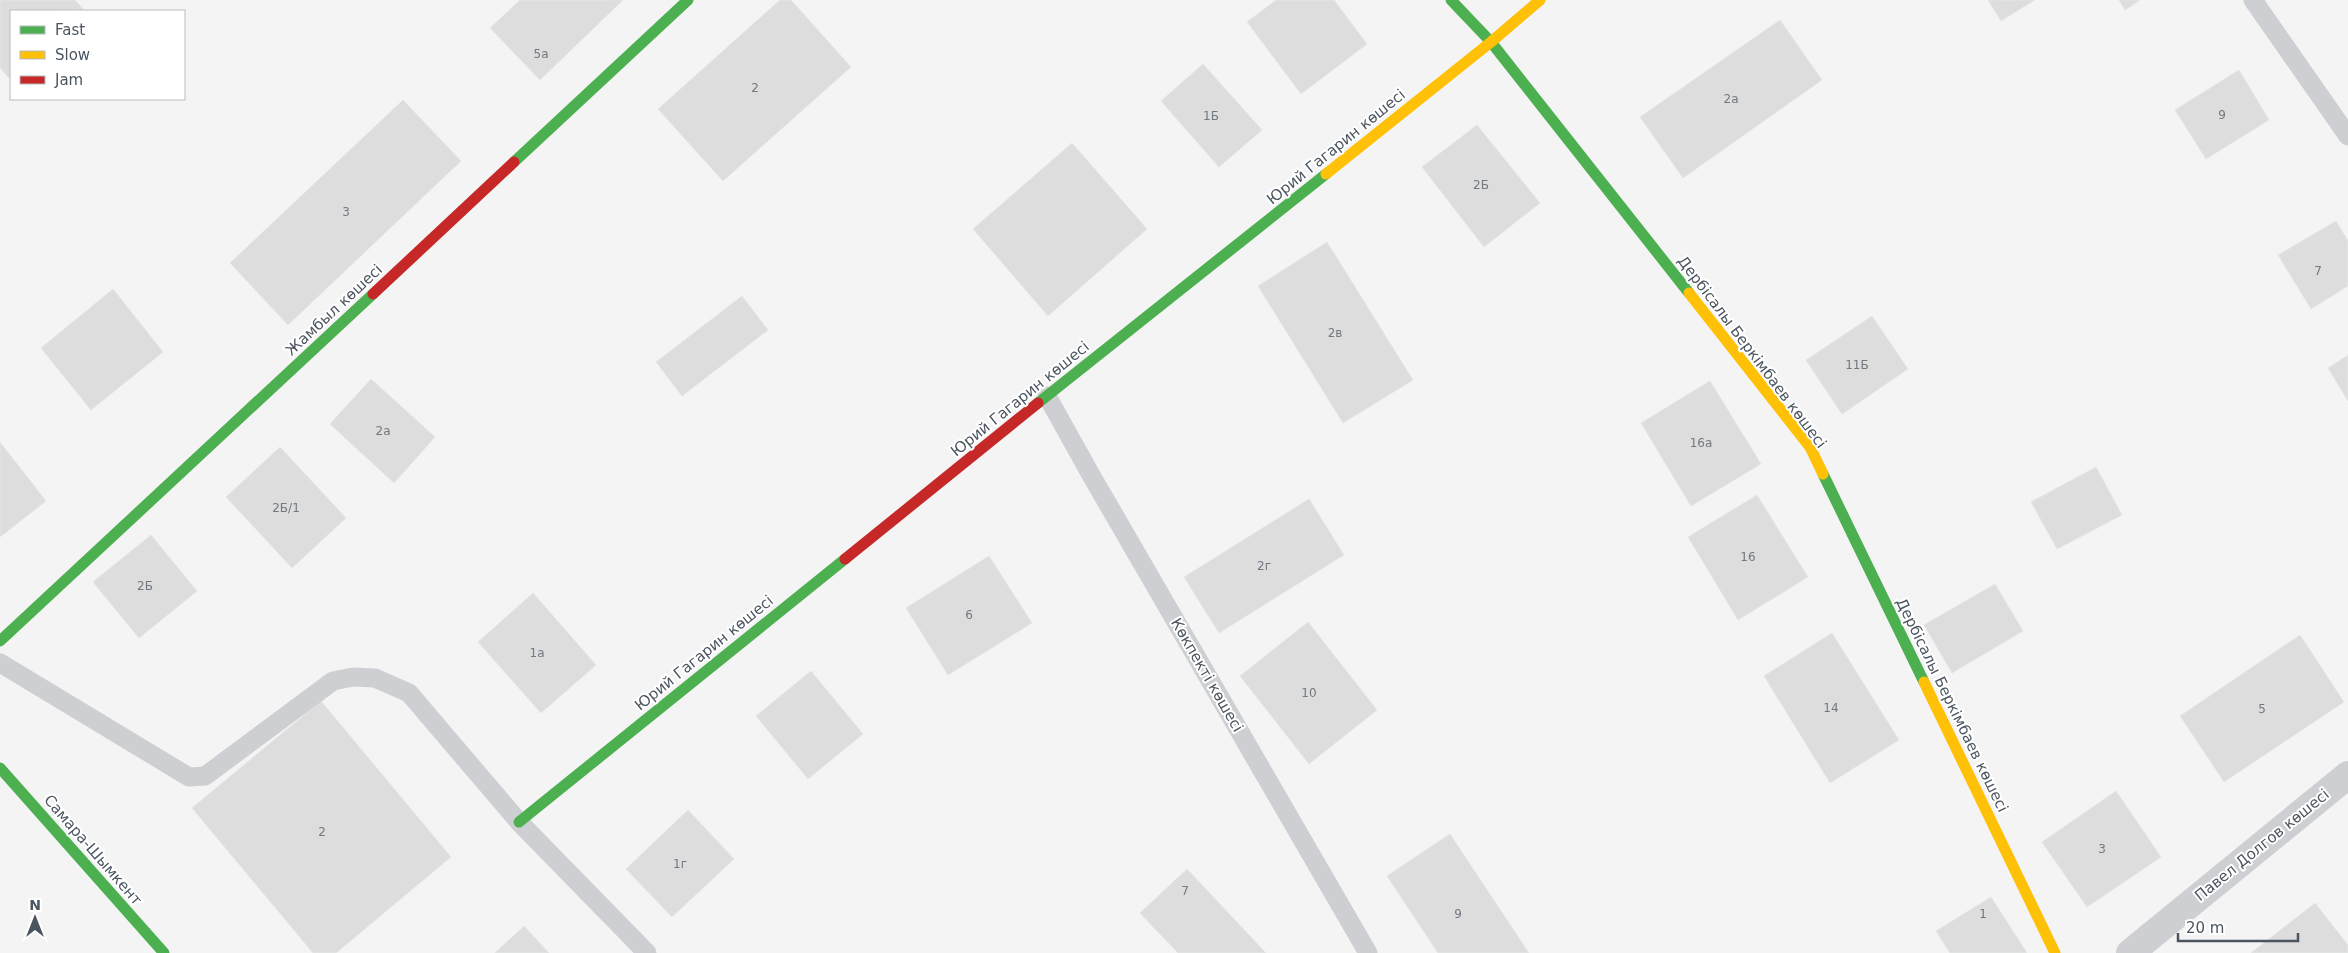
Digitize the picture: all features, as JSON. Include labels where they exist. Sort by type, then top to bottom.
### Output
[{"type":"main road","name":"Жамбыл көшесі","points":[[0,641],[688,0]]},
{"type":"main road","name":"Дербісалы Беркімбаев көшесі","points":[[1451,0],[1491,42],[1810,447],[2055,953]]},
{"type":"main road","name":"Юрий Гагарин көшесі","points":[[518,822],[1491,42],[1540,0]]},
{"type":"main road","name":"Самара-Шымкент","points":[[0,768],[164,953]]},
{"type":"street","name":"Павел Долгов көшесі","points":[[2130,953],[2348,775]]},
{"type":"lane","points":[[2253,0],[2348,136]]},
{"type":"lane","name":"Көкпекті көшесі","points":[[1048,396],[1096,483],[1368,953]]},
{"type":"lane","points":[[0,663],[189,777],[205,776],[333,681],[353,677],[375,678],[409,693],[518,822],[647,953]]},
{"type":"building","points":[[0,0],[75,0],[84,10],[10,10],[9,78],[0,68]]},
{"type":"building","points":[[520,0],[623,0],[540,80],[490,28]]},
{"type":"building","points":[[780,0],[791,0],[851,67],[723,181],[658,109]]},
{"type":"building","points":[[1276,0],[1334,0],[1367,44],[1301,94],[1247,22]]},
{"type":"building","points":[[1988,0],[2035,0],[2001,21]]},
{"type":"building","points":[[2119,0],[2140,0],[2125,10]]},
{"type":"building","points":[[1780,20],[1822,80],[1683,178],[1640,117]]},
{"type":"building","points":[[1203,64],[1262,130],[1219,167],[1161,101]]},
{"type":"building","points":[[2239,70],[2269,120],[2206,159],[2175,110]]},
{"type":"building","points":[[403,100],[461,161],[288,325],[230,263]]},
{"type":"building","points":[[1477,125],[1540,203],[1484,247],[1422,167]]},
{"type":"building","points":[[1072,143],[1147,229],[1048,316],[973,229]]},
{"type":"building","points":[[2336,221],[2348,241],[2348,286],[2311,309],[2278,255]]},
{"type":"building","points":[[1327,242],[1413,380],[1343,423],[1258,286]]},
{"type":"building","points":[[113,289],[163,352],[91,410],[41,348]]},
{"type":"building","points":[[742,296],[768,330],[682,396],[656,362]]},
{"type":"building","points":[[1872,316],[1908,369],[1842,414],[1806,360]]},
{"type":"building","points":[[2348,355],[2348,401],[2328,368]]},
{"type":"building","points":[[371,379],[435,437],[394,483],[330,424]]},
{"type":"building","points":[[1710,381],[1761,464],[1691,506],[1641,423]]},
{"type":"building","points":[[0,442],[46,501],[0,537]]},
{"type":"building","points":[[280,447],[346,518],[292,568],[226,497]]},
{"type":"building","points":[[2096,467],[2122,515],[2057,549],[2031,502]]},
{"type":"building","points":[[1757,495],[1808,577],[1738,620],[1688,537]]},
{"type":"building","points":[[1309,499],[1344,555],[1219,633],[1184,577]]},
{"type":"building","points":[[151,535],[197,591],[139,638],[93,582]]},
{"type":"building","points":[[989,556],[1032,623],[948,675],[906,608]]},
{"type":"building","points":[[1995,584],[2023,631],[1952,673],[1924,625]]},
{"type":"building","points":[[533,593],[596,665],[541,713],[478,642]]},
{"type":"building","points":[[1308,622],[1377,710],[1309,764],[1240,676]]},
{"type":"building","points":[[1832,633],[1899,740],[1830,783],[1764,676]]},
{"type":"building","points":[[2300,635],[2344,702],[2224,782],[2180,716]]},
{"type":"building","points":[[811,671],[863,734],[808,779],[756,716]]},
{"type":"building","points":[[321,701],[451,857],[336,953],[313,953],[192,808]]},
{"type":"building","points":[[2116,791],[2161,857],[2087,907],[2042,842]]},
{"type":"building","points":[[688,810],[734,859],[672,917],[626,869]]},
{"type":"building","points":[[1450,834],[1529,953],[1438,953],[1387,876]]},
{"type":"building","points":[[1187,869],[1266,953],[1178,953],[1140,913]]},
{"type":"building","points":[[1991,897],[2027,953],[1950,953],[1936,931]]},
{"type":"building","points":[[2315,903],[2348,945],[2348,953],[2251,953]]},
{"type":"building","points":[[524,926],[549,953],[495,953]]},
{"type":"traffic: fast","points":[[514,162],[688,0]]},
{"type":"traffic: fast","points":[[1451,0],[1491,42],[1689,293]]},
{"type":"traffic: fast","points":[[1038,403],[1326,174]]},
{"type":"traffic: fast","points":[[0,641],[373,294]]},
{"type":"traffic: fast","points":[[1823,474],[1924,682]]},
{"type":"traffic: fast","points":[[519,822],[845,559]]},
{"type":"traffic: fast","points":[[0,768],[164,953]]},
{"type":"traffic: slow","points":[[1326,174],[1491,42],[1540,0]]},
{"type":"traffic: slow","points":[[1689,293],[1810,447],[1823,474]]},
{"type":"traffic: slow","points":[[1924,682],[2055,953]]},
{"type":"traffic: jam","points":[[373,294],[514,162]]},
{"type":"traffic: jam","points":[[845,559],[1038,403]]}]
